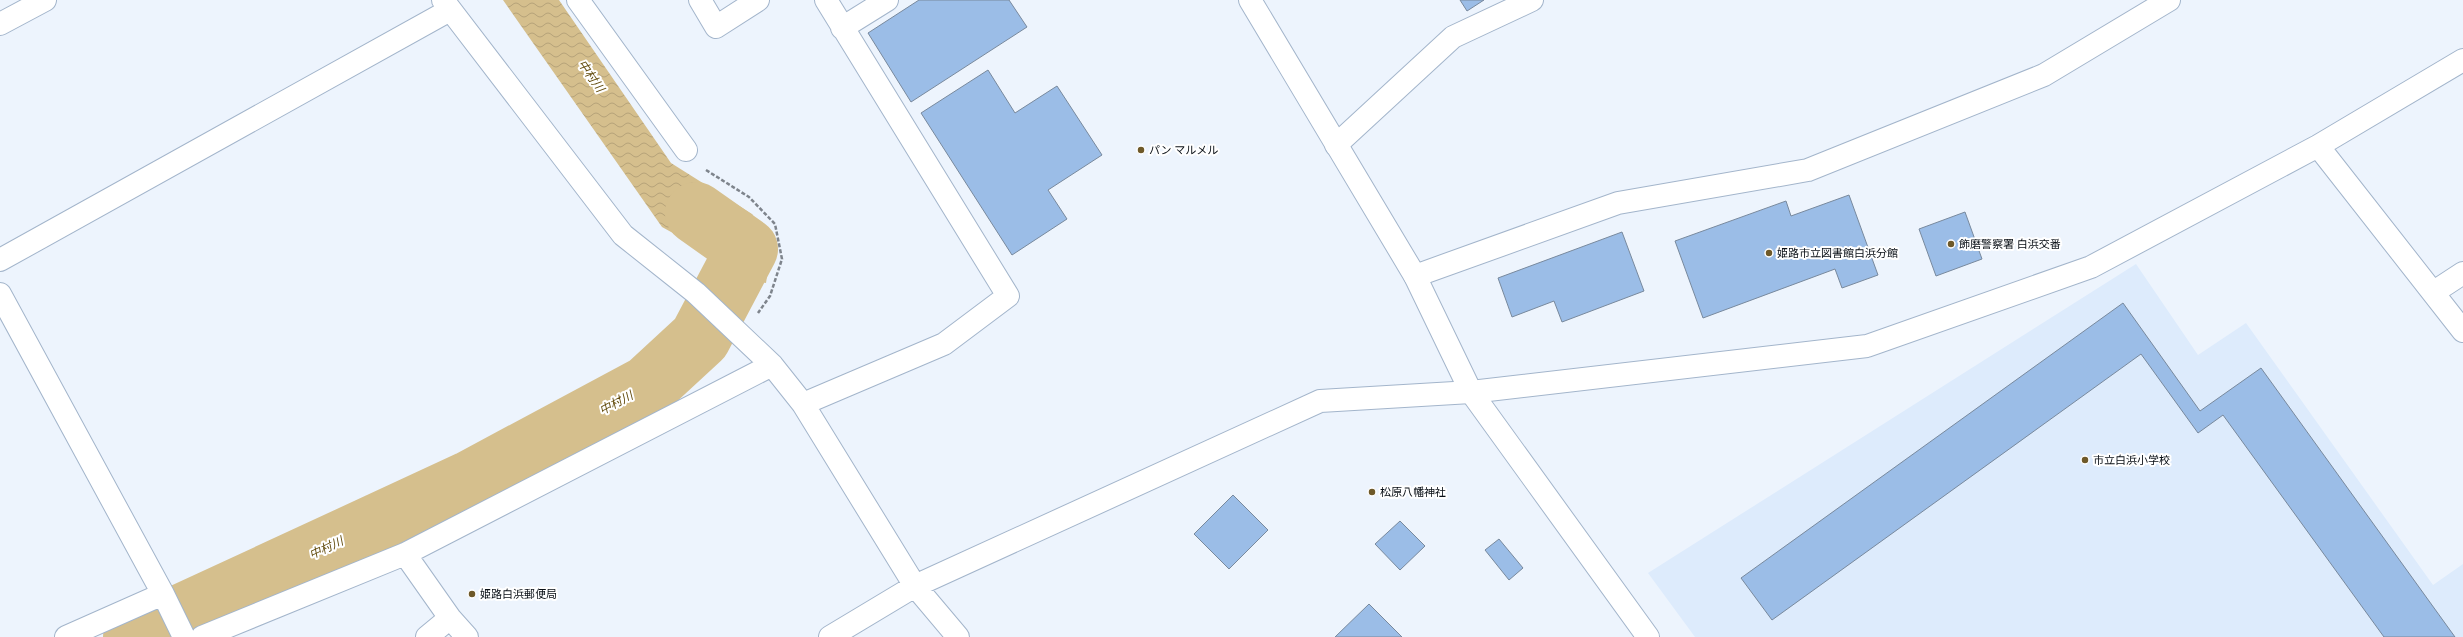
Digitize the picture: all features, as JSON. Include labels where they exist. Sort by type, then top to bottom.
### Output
[{"type":"street","points":[[0,24],[46,0]]},
{"type":"street","points":[[578,0],[686,150]]},
{"type":"street","points":[[700,0],[716,27],[758,0]]},
{"type":"street","points":[[803,404],[944,344],[1008,296],[826,0]]},
{"type":"street","points":[[842,28],[887,0]]},
{"type":"street","points":[[1250,0],[1415,276],[1471,392],[1648,637]]},
{"type":"street","points":[[1336,145],[1454,37],[1532,0]]},
{"type":"street","points":[[1415,276],[1618,203],[1808,170],[2044,75],[2169,0]]},
{"type":"street","points":[[0,260],[447,5],[623,235],[696,293],[772,365],[803,404],[915,586],[958,637]]},
{"type":"street","points":[[830,637],[915,586],[1320,401],[1471,392],[1867,346],[2091,267],[2318,146],[2463,60]]},
{"type":"street","points":[[2318,146],[2434,292],[2463,331]]},
{"type":"street","points":[[2434,292],[2463,273]]},
{"type":"street","points":[[2,302],[163,594],[184,637]]},
{"type":"street","points":[[202,637],[405,554],[772,365]]},
{"type":"street","points":[[405,554],[450,618],[467,637]]},
{"type":"street","points":[[66,637],[163,594]]},
{"type":"street","points":[[426,637],[450,618]]},
{"type":"path","points":[[686,150],[709,173],[749,197],[775,224],[782,259],[770,296],[742,336]]},
{"type":"shaded area","name":"市立白浜小学校","points":[[2136,264],[2198,355],[2246,323],[2433,585],[2463,564],[2463,637],[1695,637],[1648,573]]},
{"type":"water","points":[[503,0],[559,0],[671,163],[752,214],[772,244],[766,283],[747,279],[729,264],[662,227]]},
{"type":"building","points":[[919,0],[1009,0],[1027,27],[911,102],[868,33]]},
{"type":"building","points":[[1460,0],[1484,0],[1467,11]]},
{"type":"building","points":[[988,70],[1015,113],[1057,86],[1102,155],[1048,190],[1067,219],[1012,255],[921,113]]},
{"type":"building","points":[[1849,195],[1878,275],[1842,288],[1835,269],[1703,318],[1675,241],[1786,201],[1791,216]]},
{"type":"building","name":"飾磨警察署 白浜交番","points":[[1965,212],[1982,259],[1936,276],[1919,229]]},
{"type":"building","points":[[1622,232],[1644,291],[1562,322],[1554,301],[1512,317],[1498,278]]},
{"type":"building","points":[[2123,303],[2200,411],[2261,368],[2455,637],[2384,637],[2223,415],[2198,433],[2141,354],[1772,620],[1741,578]]},
{"type":"building","points":[[1233,495],[1268,530],[1229,569],[1194,534]]},
{"type":"building","points":[[1400,521],[1425,546],[1400,570],[1375,544]]},
{"type":"building","points":[[1499,539],[1523,568],[1509,580],[1485,550]]},
{"type":"building","points":[[1369,604],[1402,637],[1335,637]]},
{"type":"waterway","name":"中村川","points":[[134,637],[469,482],[648,386],[700,338],[747,249],[696,213]]},
{"type":"place","name":"パン マルメル","points":[[1141,150]]},
{"type":"place","name":"飾磨警察署 白浜交番","points":[[1951,244]]},
{"type":"place","name":"姫路市立図書館白浜分館","points":[[1769,253]]},
{"type":"place","name":"市立白浜小学校","points":[[2085,460]]},
{"type":"place","name":"松原八幡神社","points":[[1372,492]]},
{"type":"place","name":"姫路白浜郵便局","points":[[472,594]]}]
